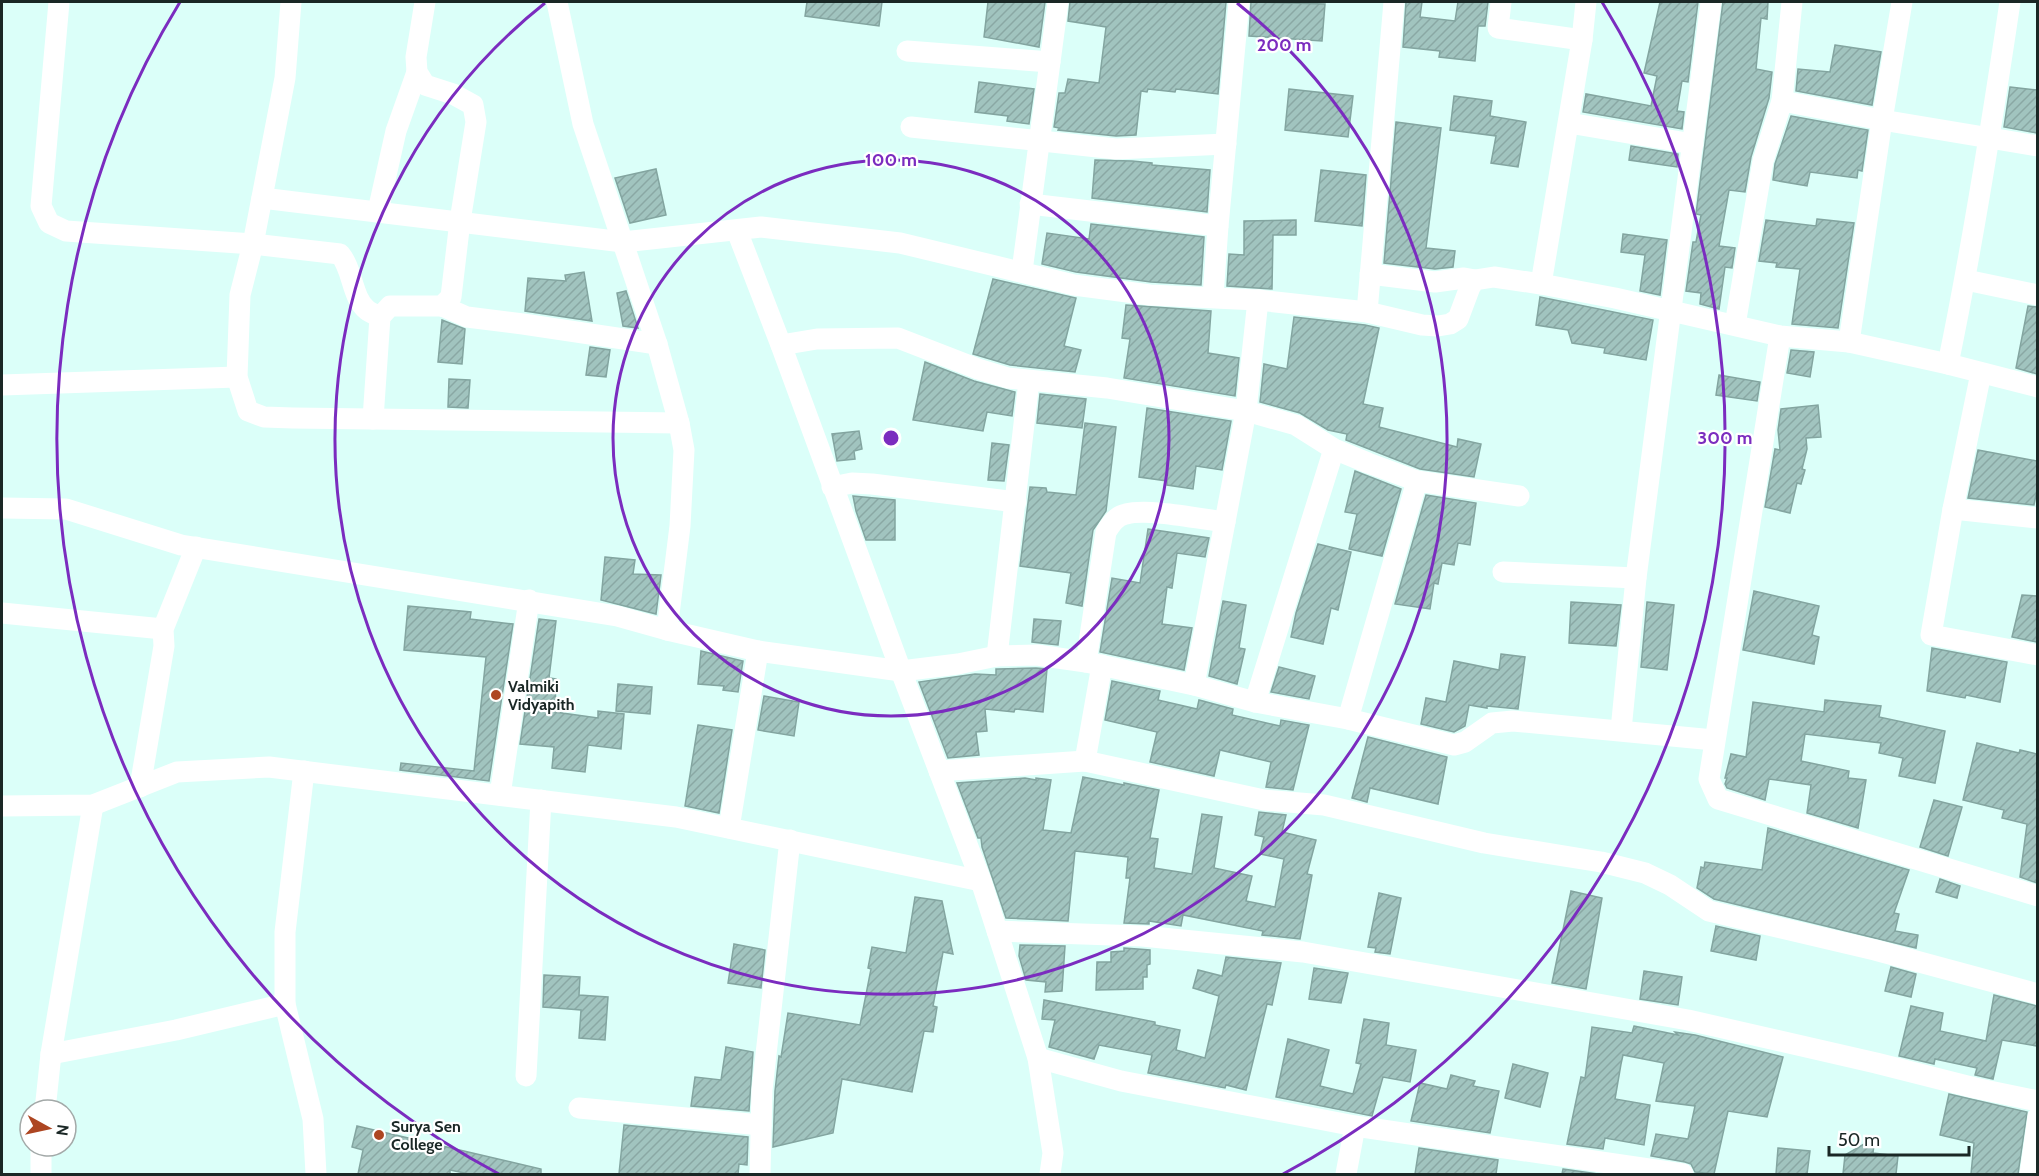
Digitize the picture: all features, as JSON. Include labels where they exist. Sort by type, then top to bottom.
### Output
[{"type":"street","points":[[59,2],[41,206],[49,223],[66,231],[254,244],[340,254],[347,263],[358,298],[366,310],[380,317]]},
{"type":"street","points":[[291,2],[285,78],[254,244],[240,295],[237,377],[248,411],[264,417],[679,423]]},
{"type":"street","points":[[378,212],[396,131],[417,72],[416,57],[425,2]]},
{"type":"street","points":[[557,2],[583,124],[657,345],[679,423],[684,450],[680,525],[667,630]]},
{"type":"street","points":[[1022,272],[1059,2]]},
{"type":"street","points":[[1213,297],[1239,2]]},
{"type":"street","points":[[1367,312],[1394,2]]},
{"type":"street","points":[[1501,2],[1498,28],[1582,40]]},
{"type":"street","points":[[1542,284],[1582,40],[1586,2]]},
{"type":"street","points":[[1621,730],[1636,578],[1711,2]]},
{"type":"street","points":[[1735,325],[1763,161],[1782,101],[1792,2]]},
{"type":"street","points":[[1849,342],[1902,2]]},
{"type":"street","points":[[1948,364],[1966,279],[2010,2]]},
{"type":"street","points":[[907,51],[1050,63]]},
{"type":"street","points":[[417,72],[426,85],[453,94],[472,105],[476,122],[460,221],[451,297],[442,306]]},
{"type":"street","points":[[1782,101],[2037,146]]},
{"type":"street","points":[[1569,123],[1693,144]]},
{"type":"street","points":[[911,127],[1116,149],[1226,144]]},
{"type":"street","points":[[262,198],[623,242],[761,227],[900,243],[1074,285],[1150,295],[1258,300],[1367,312],[1422,325],[1438,326],[1450,324],[1458,319],[1470,287],[1476,280]]},
{"type":"street","points":[[1030,204],[1218,226]]},
{"type":"street","points":[[737,231],[981,881],[1038,1058],[1053,1153],[1050,1174]]},
{"type":"street","points":[[1370,274],[1435,282],[1494,277],[1542,284],[1780,336],[1849,342],[2037,387]]},
{"type":"street","points":[[1966,279],[2037,295]]},
{"type":"street","points":[[1194,685],[1246,411],[1258,300]]},
{"type":"street","points":[[373,419],[380,317],[390,306],[442,306],[467,317],[657,345]]},
{"type":"street","points":[[1780,336],[1714,740],[1709,778],[1718,799],[2037,896]]},
{"type":"street","points":[[781,345],[817,339],[898,338],[1008,378],[1107,388],[1246,411],[1296,425],[1334,449],[1417,481],[1519,496]]},
{"type":"street","points":[[1981,373],[1953,508],[1931,635],[2037,655]]},
{"type":"street","points":[[2,385],[237,377]]},
{"type":"street","points":[[997,656],[1029,381]]},
{"type":"street","points":[[1255,702],[1334,449]]},
{"type":"street","points":[[1348,719],[1417,481]]},
{"type":"street","points":[[832,486],[852,483],[872,484],[1016,502]]},
{"type":"street","points":[[2,508],[66,509],[196,547],[528,600],[617,616],[758,651],[901,671],[958,664],[997,656],[1037,655],[1094,663],[1144,676],[1194,685],[1255,702],[1348,719],[1454,745],[1465,742],[1492,723],[1513,721],[1714,740]]},
{"type":"street","points":[[1953,508],[2037,518]]},
{"type":"street","points":[[1085,761],[1106,532],[1112,521],[1124,514],[1142,512],[1225,522]]},
{"type":"street","points":[[140,787],[164,646],[163,629],[196,547]]},
{"type":"street","points":[[1503,572],[1636,578]]},
{"type":"street","points":[[500,795],[528,600]]},
{"type":"street","points":[[2,613],[163,629]]},
{"type":"street","points":[[729,828],[758,651]]},
{"type":"street","points":[[939,771],[1085,761],[1264,800],[1324,805],[1484,843],[1601,862],[1645,873],[1670,885],[1709,911],[1875,950],[2037,994]]},
{"type":"street","points":[[2,806],[93,806],[177,772],[269,767],[676,817],[981,881]]},
{"type":"street","points":[[304,771],[285,932],[285,1004],[313,1119],[316,1174]]},
{"type":"street","points":[[526,1077],[541,800]]},
{"type":"street","points":[[46,1098],[51,1054],[93,806]]},
{"type":"street","points":[[760,1174],[762,1090],[790,840]]},
{"type":"street","points":[[997,930],[1142,936],[1303,952],[1688,1020],[2037,1101]]},
{"type":"street","points":[[51,1054],[176,1030],[285,1004]]},
{"type":"street","points":[[1038,1058],[1121,1081],[1355,1126],[1683,1174]]},
{"type":"street","points":[[579,1108],[761,1125]]},
{"type":"street","points":[[2031,1174],[2037,1117]]},
{"type":"street","points":[[1346,1174],[1355,1126]]},
{"type":"street","points":[[41,1158],[41,1174]]},
{"type":"building","points":[[807,2],[882,2],[879,26],[805,16]]},
{"type":"building","points":[[988,2],[1045,2],[1039,47],[984,37]]},
{"type":"building","points":[[1070,2],[1226,2],[1218,94],[1176,89],[1175,92],[1148,89],[1147,92],[1141,91],[1136,135],[1116,136],[1058,130],[1059,128],[1054,127],[1059,93],[1065,93],[1068,79],[1099,83],[1106,27],[1068,21]]},
{"type":"building","points":[[1251,2],[1325,4],[1322,41],[1249,36]]},
{"type":"building","points":[[1406,2],[1422,2],[1420,17],[1455,21],[1458,2],[1488,2],[1485,26],[1478,26],[1475,61],[1439,57],[1440,51],[1403,47]]},
{"type":"building","points":[[1660,2],[1698,2],[1688,82],[1682,81],[1677,111],[1684,112],[1682,129],[1583,112],[1586,94],[1651,106],[1657,76],[1644,73]]},
{"type":"building","points":[[1723,2],[1768,2],[1767,19],[1761,18],[1756,69],[1772,72],[1769,98],[1751,157],[1745,192],[1729,190],[1719,246],[1735,248],[1732,268],[1725,267],[1719,309],[1700,304],[1701,293],[1686,291],[1693,242],[1696,242],[1701,215],[1696,214]]},
{"type":"building","points":[[1835,45],[1881,52],[1872,105],[1796,91],[1798,69],[1830,72]]},
{"type":"building","points":[[979,82],[1034,89],[1029,124],[1007,121],[1008,116],[975,112]]},
{"type":"building","points":[[2010,87],[2037,90],[2037,133],[2004,127]]},
{"type":"building","points":[[1289,89],[1353,96],[1348,137],[1285,130]]},
{"type":"building","points":[[1454,96],[1492,101],[1490,116],[1526,122],[1518,167],[1491,163],[1496,136],[1450,130]]},
{"type":"building","points":[[1791,116],[1868,130],[1862,171],[1858,170],[1857,178],[1810,172],[1807,186],[1773,180],[1775,164]]},
{"type":"building","points":[[1396,122],[1441,128],[1426,248],[1455,251],[1453,267],[1435,269],[1384,263]]},
{"type":"building","points":[[1631,146],[1678,154],[1677,167],[1629,160]]},
{"type":"building","points":[[1095,160],[1132,161],[1210,170],[1207,212],[1092,198]]},
{"type":"building","points":[[656,169],[666,215],[630,223],[615,178]]},
{"type":"building","points":[[1321,170],[1366,175],[1362,226],[1315,221]]},
{"type":"building","points":[[1817,219],[1854,223],[1838,328],[1792,324],[1800,269],[1776,267],[1777,263],[1759,261],[1766,220],[1816,226]]},
{"type":"building","points":[[1296,220],[1296,235],[1273,235],[1272,289],[1227,286],[1229,254],[1244,255],[1244,221]]},
{"type":"building","points":[[1091,224],[1204,237],[1201,285],[1151,282],[1076,272],[1042,264],[1047,233],[1089,239]]},
{"type":"building","points":[[1623,234],[1667,240],[1660,295],[1640,291],[1645,255],[1621,252]]},
{"type":"building","points":[[584,272],[592,321],[525,311],[528,278],[566,281],[565,275]]},
{"type":"building","points":[[993,279],[1076,298],[1064,346],[1081,350],[1075,372],[1010,365],[973,354]]},
{"type":"building","points":[[626,291],[638,328],[623,326],[617,293]]},
{"type":"building","points":[[1540,297],[1653,320],[1646,360],[1604,353],[1605,348],[1572,343],[1568,330],[1536,325]]},
{"type":"building","points":[[1126,305],[1211,311],[1208,353],[1239,358],[1235,396],[1124,378],[1130,339],[1122,338]]},
{"type":"building","points":[[2028,306],[2037,307],[2037,374],[2016,368]]},
{"type":"building","points":[[1294,317],[1379,328],[1363,404],[1383,408],[1379,427],[1457,447],[1458,439],[1481,444],[1474,477],[1420,469],[1346,440],[1347,434],[1328,430],[1300,413],[1260,402],[1264,364],[1287,369]]},
{"type":"building","points":[[442,320],[465,329],[462,364],[438,362]]},
{"type":"building","points":[[590,347],[610,350],[606,377],[586,375]]},
{"type":"building","points":[[1791,350],[1814,352],[1810,377],[1787,373]]},
{"type":"building","points":[[925,362],[974,381],[1015,392],[1012,416],[987,412],[983,431],[913,420]]},
{"type":"building","points":[[1719,375],[1760,382],[1757,401],[1716,395]]},
{"type":"building","points":[[449,379],[470,380],[468,408],[448,407]]},
{"type":"building","points":[[1040,394],[1086,399],[1082,428],[1037,423]]},
{"type":"building","points":[[1818,405],[1821,437],[1806,438],[1807,449],[1802,469],[1805,470],[1801,484],[1797,483],[1790,513],[1765,507],[1775,449],[1780,450],[1778,430],[1781,409]]},
{"type":"building","points":[[1147,408],[1231,421],[1222,470],[1196,466],[1193,489],[1167,485],[1167,481],[1139,477]]},
{"type":"building","points":[[1085,423],[1116,427],[1106,511],[1093,530],[1082,606],[1066,603],[1071,573],[1020,566],[1030,487],[1046,488],[1047,492],[1076,495]]},
{"type":"building","points":[[859,431],[862,449],[854,451],[855,459],[837,461],[832,434]]},
{"type":"building","points":[[992,443],[1009,445],[1004,481],[988,480]]},
{"type":"building","points":[[1978,450],[2037,461],[2037,490],[2034,505],[1968,498]]},
{"type":"building","points":[[1355,471],[1401,489],[1382,556],[1349,549],[1357,514],[1345,512]]},
{"type":"building","points":[[1426,495],[1476,503],[1470,545],[1458,543],[1454,565],[1442,563],[1438,584],[1434,583],[1430,609],[1395,604]]},
{"type":"building","points":[[853,496],[895,500],[895,540],[866,540]]},
{"type":"building","points":[[1148,529],[1209,538],[1205,557],[1177,553],[1172,588],[1167,587],[1162,624],[1192,628],[1184,670],[1100,652],[1112,578],[1140,583]]},
{"type":"building","points":[[1318,544],[1351,552],[1338,610],[1331,608],[1323,644],[1291,637],[1296,613]]},
{"type":"building","points":[[605,557],[635,560],[633,574],[661,575],[656,614],[601,600]]},
{"type":"building","points":[[1754,591],[1819,606],[1812,635],[1819,637],[1814,664],[1743,650]]},
{"type":"building","points":[[2022,595],[2037,596],[2037,642],[2012,637]]},
{"type":"building","points":[[1223,601],[1246,605],[1239,648],[1245,649],[1237,684],[1209,676]]},
{"type":"building","points":[[1571,602],[1621,605],[1616,646],[1569,643]]},
{"type":"building","points":[[1647,602],[1674,605],[1667,670],[1641,667]]},
{"type":"building","points":[[408,606],[471,612],[470,619],[513,624],[489,781],[400,770],[401,763],[474,771],[486,657],[404,650]]},
{"type":"building","points":[[539,619],[556,621],[549,678],[556,679],[555,712],[598,718],[598,711],[624,714],[621,749],[588,745],[585,772],[552,768],[554,747],[520,744]]},
{"type":"building","points":[[1034,619],[1061,621],[1058,645],[1032,642]]},
{"type":"building","points":[[1932,648],[2007,662],[2000,702],[1966,695],[1965,698],[1927,691]]},
{"type":"building","points":[[701,651],[743,661],[738,692],[723,690],[724,686],[698,684]]},
{"type":"building","points":[[1501,654],[1525,657],[1518,709],[1469,705],[1465,726],[1454,732],[1421,724],[1426,698],[1446,702],[1454,661],[1499,670]]},
{"type":"building","points":[[1279,667],[1315,676],[1309,699],[1271,692]]},
{"type":"building","points":[[996,669],[1047,669],[1043,712],[985,709],[987,731],[976,732],[979,755],[948,758],[919,682],[975,674],[996,675]]},
{"type":"building","points":[[1112,681],[1160,691],[1158,700],[1197,709],[1199,700],[1233,709],[1232,715],[1280,726],[1281,720],[1309,725],[1293,790],[1266,787],[1271,762],[1220,750],[1214,776],[1150,762],[1157,732],[1105,720]]},
{"type":"building","points":[[618,684],[652,687],[650,714],[616,711]]},
{"type":"building","points":[[764,696],[799,702],[794,736],[758,730]]},
{"type":"building","points":[[1825,700],[1881,706],[1879,717],[1945,731],[1935,783],[1899,776],[1903,758],[1879,753],[1881,743],[1805,734],[1801,761],[1849,771],[1848,778],[1866,780],[1858,828],[1807,813],[1811,785],[1769,779],[1765,800],[1727,788],[1725,784],[1727,778],[1725,778],[1731,754],[1746,757],[1753,702],[1824,712]]},
{"type":"building","points":[[698,725],[732,730],[719,813],[685,806]]},
{"type":"building","points":[[1368,737],[1447,757],[1438,804],[1370,788],[1367,802],[1352,798]]},
{"type":"building","points":[[1977,743],[2019,753],[2020,750],[2037,754],[2037,883],[2020,877],[2027,824],[2002,818],[2004,810],[1963,800]]},
{"type":"building","points":[[1083,777],[1159,790],[1150,838],[1158,839],[1154,868],[1192,874],[1202,814],[1222,817],[1214,868],[1252,876],[1246,901],[1275,907],[1284,859],[1260,854],[1264,837],[1255,835],[1259,812],[1286,815],[1282,832],[1316,840],[1307,874],[1312,875],[1300,939],[1262,935],[1263,931],[1183,915],[1181,926],[1149,921],[1149,924],[1124,923],[1130,878],[1126,878],[1128,857],[1075,851],[1068,921],[1006,918],[981,838],[978,838],[957,783],[1025,778],[1051,780],[1043,830],[1071,833]]},
{"type":"building","points":[[1934,800],[1962,807],[1948,856],[1920,847]]},
{"type":"building","points":[[1768,828],[1909,870],[1894,913],[1899,914],[1895,931],[1918,935],[1916,948],[1714,899],[1697,888],[1701,867],[1704,868],[1705,862],[1762,870]]},
{"type":"building","points":[[1940,879],[1960,886],[1957,898],[1936,892]]},
{"type":"building","points":[[1571,891],[1602,898],[1586,989],[1552,983]]},
{"type":"building","points":[[1379,893],[1401,898],[1390,954],[1375,952],[1376,948],[1368,947]]},
{"type":"building","points":[[915,897],[942,901],[953,954],[943,952],[933,1006],[937,1007],[933,1032],[924,1031],[912,1092],[842,1079],[833,1133],[773,1147],[775,1091],[779,1056],[781,1057],[788,1013],[860,1025],[871,969],[868,968],[872,947],[906,953]]},
{"type":"building","points":[[1716,926],[1760,936],[1756,960],[1711,951]]},
{"type":"building","points":[[734,944],[765,950],[761,988],[728,983]]},
{"type":"building","points":[[1020,945],[1065,946],[1062,991],[1045,992],[1046,982],[1026,980],[1019,956]]},
{"type":"building","points":[[1124,948],[1150,950],[1150,964],[1147,965],[1147,977],[1143,977],[1143,989],[1096,990],[1097,962],[1111,962],[1111,952],[1124,951]]},
{"type":"building","points":[[1226,957],[1281,963],[1272,1005],[1267,1004],[1246,1090],[1148,1073],[1152,1055],[1099,1045],[1094,1059],[1049,1047],[1055,1020],[1042,1019],[1044,1000],[1155,1022],[1155,1025],[1180,1030],[1176,1050],[1205,1058],[1219,996],[1193,988],[1198,970],[1222,976]]},
{"type":"building","points":[[1891,967],[1916,974],[1911,997],[1885,991]]},
{"type":"building","points":[[1314,968],[1348,973],[1341,1003],[1309,999]]},
{"type":"building","points":[[1644,971],[1682,977],[1678,1005],[1640,999]]},
{"type":"building","points":[[544,975],[580,977],[579,995],[608,997],[605,1040],[579,1038],[581,1010],[543,1007]]},
{"type":"building","points":[[1994,995],[2037,1006],[2037,1046],[2002,1040],[1993,1079],[1975,1075],[1977,1068],[1935,1059],[1934,1064],[1899,1056],[1911,1006],[1943,1013],[1940,1031],[1986,1041]]},
{"type":"building","points":[[1364,1019],[1389,1023],[1386,1045],[1416,1050],[1410,1082],[1383,1077],[1372,1116],[1276,1097],[1288,1039],[1329,1050],[1320,1086],[1353,1094],[1361,1064],[1356,1063]]},
{"type":"building","points":[[1634,1026],[1678,1035],[1675,1032],[1695,1035],[1783,1057],[1767,1117],[1728,1111],[1714,1174],[1695,1172],[1691,1164],[1685,1162],[1651,1156],[1656,1134],[1688,1139],[1695,1106],[1656,1101],[1664,1063],[1623,1055],[1615,1099],[1650,1105],[1644,1145],[1605,1138],[1603,1149],[1567,1144],[1581,1077],[1585,1078],[1592,1027],[1632,1033]]},
{"type":"building","points":[[726,1047],[753,1052],[749,1111],[691,1106],[695,1077],[721,1080]]},
{"type":"building","points":[[1513,1064],[1548,1073],[1540,1107],[1505,1098]]},
{"type":"building","points":[[1451,1075],[1475,1081],[1473,1086],[1499,1091],[1490,1133],[1411,1121],[1420,1083],[1447,1089]]},
{"type":"building","points":[[1949,1094],[2027,1112],[2018,1174],[1971,1174],[1974,1143],[1940,1135]]},
{"type":"building","points":[[624,1125],[748,1137],[747,1165],[739,1164],[738,1174],[619,1174]]},
{"type":"building","points":[[357,1126],[541,1169],[541,1174],[469,1174],[450,1170],[450,1174],[358,1174],[363,1150],[352,1147]]},
{"type":"building","points":[[1864,1144],[1874,1145],[1873,1153],[1898,1156],[1896,1174],[1843,1174],[1845,1155]]},
{"type":"building","points":[[1419,1148],[1498,1160],[1496,1174],[1415,1174]]},
{"type":"building","points":[[1778,1148],[1810,1151],[1807,1174],[1776,1174]]},
{"type":"building","points":[[1563,1169],[1598,1174],[1562,1174]]},
{"type":"place","name":"Valmiki Vidyapith","points":[[496,695]]},
{"type":"place","name":"Surya Sen College","points":[[379,1135]]}]
